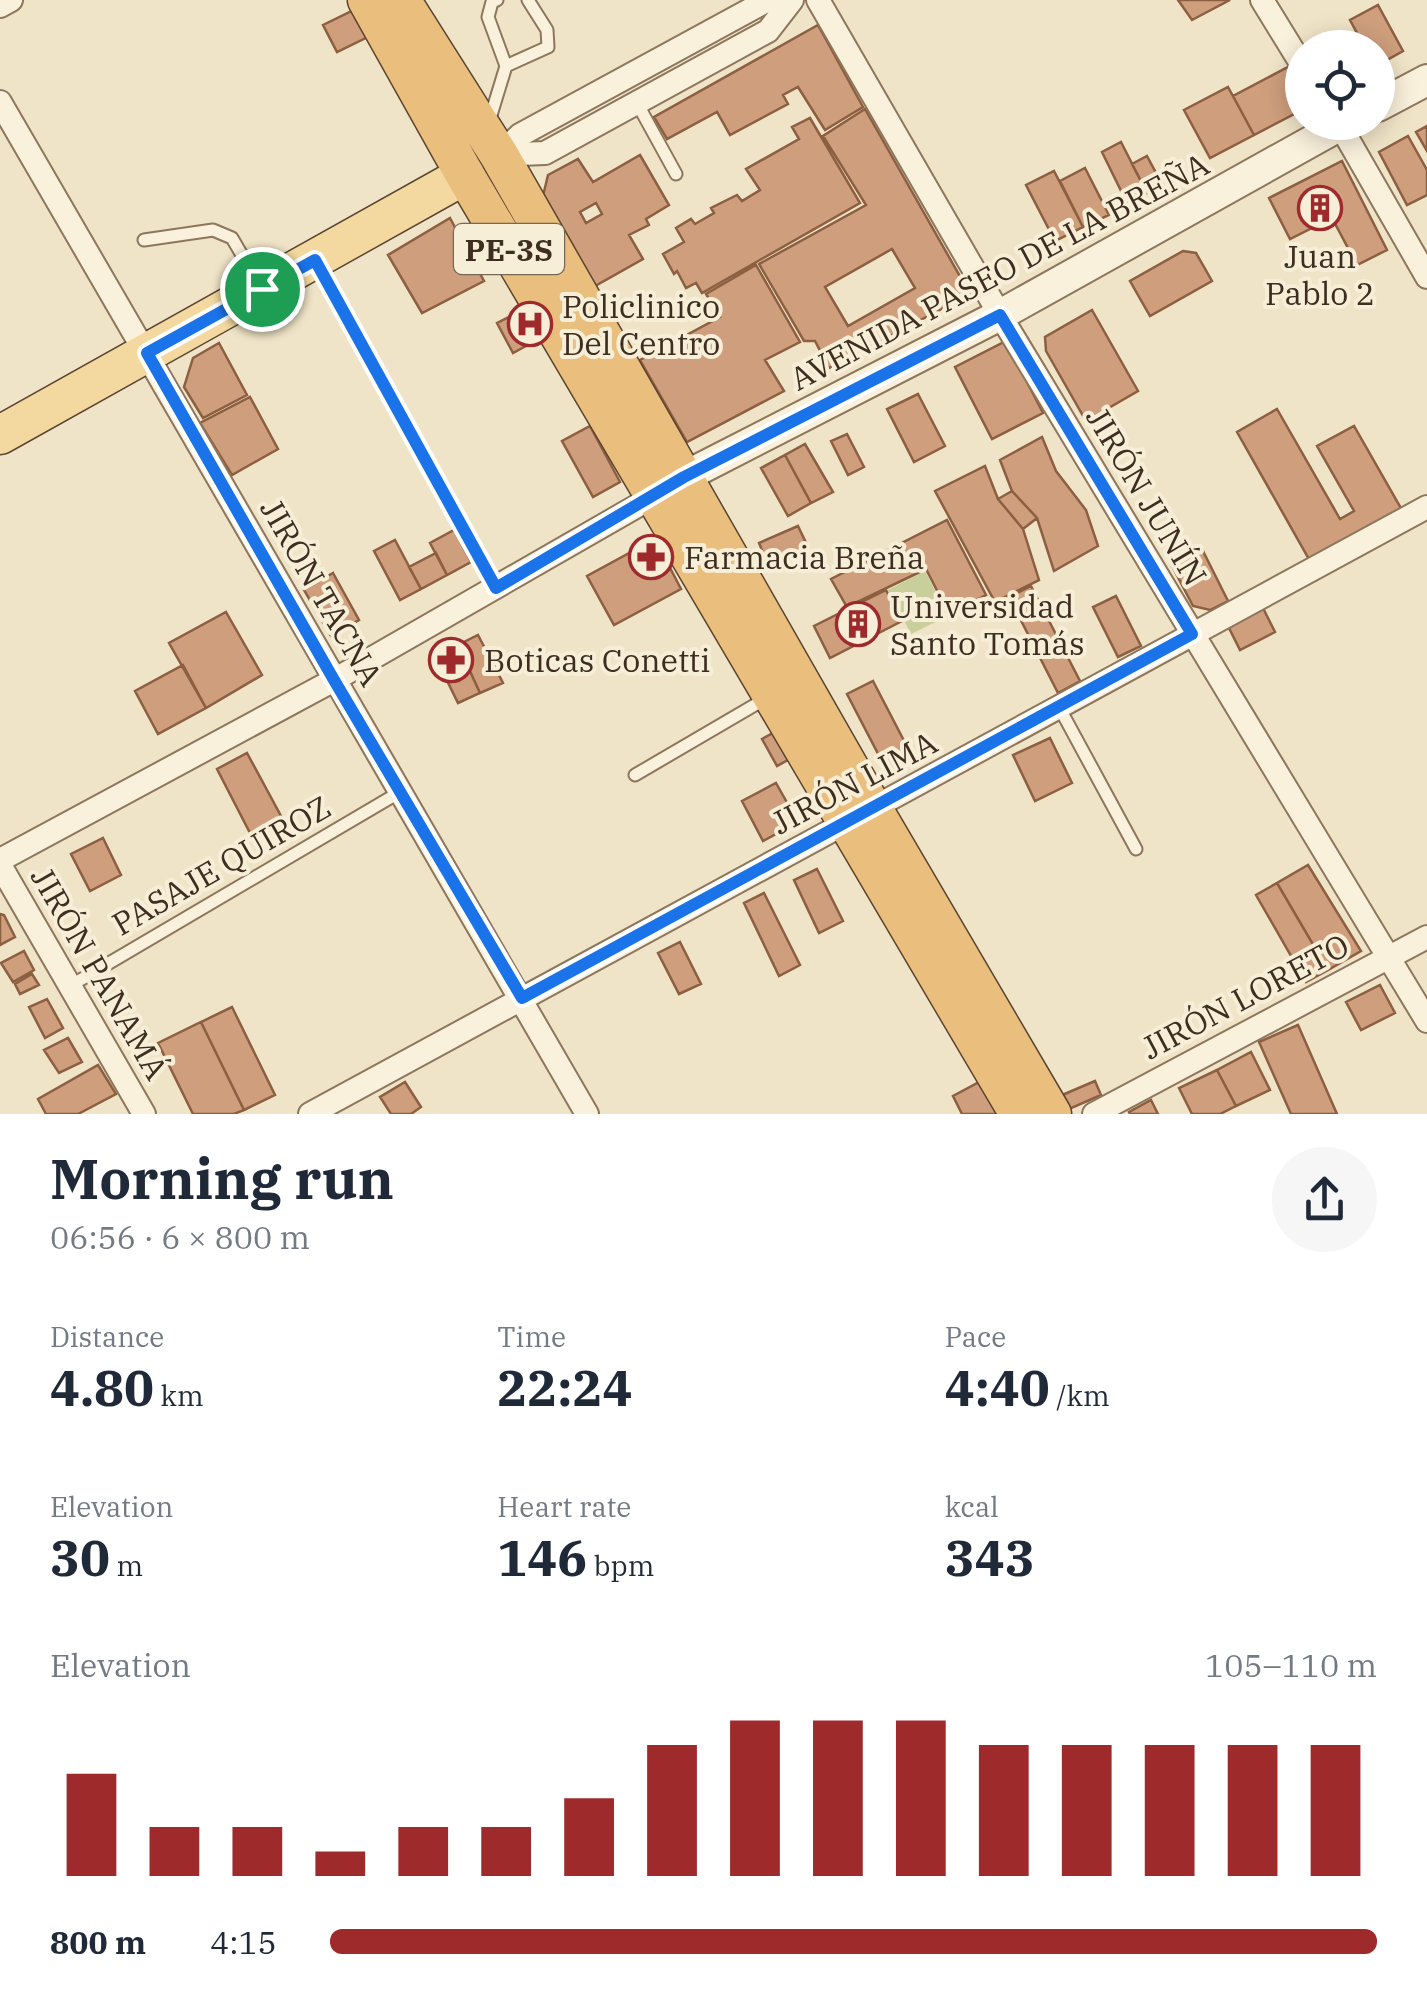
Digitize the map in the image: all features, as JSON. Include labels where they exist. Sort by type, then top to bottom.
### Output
[{"type":"highway","name":"PE-3S","points":[[366,0],[465,176],[670,487],[860,816],[1019,1114]]},
{"type":"highway","name":"PE-3S","points":[[401,0],[492,145],[670,487],[772,696],[860,816],[1052,1114]]},
{"type":"main road","points":[[0,435],[465,176]]},
{"type":"street","points":[[0,6],[10,0]]},
{"type":"street","points":[[492,145],[520,134],[768,0]]},
{"type":"street","points":[[492,145],[544,153],[768,31],[792,0]]},
{"type":"street","name":"JIRÓN JUNÍN","points":[[818,0],[1000,315],[1427,1021]]},
{"type":"street","points":[[1262,0],[1285,38]]},
{"type":"street","points":[[1395,97],[1427,80]]},
{"type":"street","name":"JIRÓN TACNA","points":[[0,102],[587,1114]]},
{"type":"street","name":"AVENIDA PASEO DE LA BREÑA","points":[[670,487],[1000,315],[1312,140]]},
{"type":"street","points":[[1350,140],[1427,276]]},
{"type":"street","points":[[0,863],[334,680],[670,487]]},
{"type":"street","name":"JIRÓN LIMA","points":[[310,1114],[1427,506]]},
{"type":"street","name":"JIRÓN PANAMÁ","points":[[0,863],[144,1114]]},
{"type":"street","name":"JIRÓN LORETO","points":[[1094,1114],[1427,936]]},
{"type":"lane","points":[[492,145],[506,66],[488,16],[492,2],[497,0]]},
{"type":"lane","points":[[506,66],[548,46],[547,30],[528,0]]},
{"type":"lane","points":[[637,103],[676,174]]},
{"type":"lane","points":[[144,240],[213,230],[232,238],[262,289]]},
{"type":"lane","points":[[315,260],[496,588]]},
{"type":"lane","points":[[635,775],[772,696]]},
{"type":"lane","points":[[1059,707],[1136,849]]},
{"type":"lane","name":"PASAJE QUIROZ","points":[[70,986],[400,792]]},
{"type":"green space","points":[[925,571],[948,616],[911,634],[888,590]]},
{"type":"building","points":[[1178,0],[1230,0],[1192,20]]},
{"type":"building","points":[[1378,5],[1392,30],[1355,30],[1350,20]]},
{"type":"building","points":[[362,6],[376,33],[337,52],[323,25]]},
{"type":"building","points":[[818,25],[863,107],[825,130],[798,87],[783,95],[788,104],[730,135],[717,112],[667,139],[654,117]]},
{"type":"building","points":[[1395,36],[1403,51],[1395,55]]},
{"type":"building","points":[[1285,69],[1285,119],[1254,135],[1233,96]]},
{"type":"building","points":[[1228,87],[1254,135],[1210,158],[1184,110]]},
{"type":"building","points":[[865,109],[970,294],[829,368],[815,341],[804,341],[759,264],[866,205],[823,136]],"holes":[[[892,249],[915,288],[848,326],[825,287]]]},
{"type":"building","points":[[810,118],[860,203],[702,293],[696,283],[686,288],[663,254],[684,242],[676,228],[691,219],[695,224],[714,213],[711,208],[737,195],[742,201],[760,190],[746,169],[799,139],[792,127]]},
{"type":"building","points":[[1427,126],[1427,151],[1416,132]]},
{"type":"building","points":[[1408,136],[1427,170],[1427,195],[1407,205],[1379,152]]},
{"type":"building","points":[[1121,142],[1147,193],[1127,203],[1102,152]]},
{"type":"building","points":[[640,155],[669,205],[646,219],[649,225],[629,235],[643,259],[595,286],[543,196],[548,175],[578,159],[593,182]],"holes":[[[596,203],[602,214],[586,223],[580,212]]]},
{"type":"building","points":[[1147,156],[1163,186],[1147,193],[1132,164]]},
{"type":"building","name":"Juan Pablo 2","points":[[1342,161],[1387,250],[1357,265],[1332,218],[1290,239],[1269,198]]},
{"type":"building","points":[[1085,168],[1109,215],[1083,227],[1060,181]]},
{"type":"building","points":[[1054,171],[1083,227],[1055,241],[1026,185]]},
{"type":"building","points":[[450,218],[484,281],[422,313],[388,255]]},
{"type":"building","points":[[1183,251],[1196,253],[1212,281],[1150,316],[1130,281]]},
{"type":"building","points":[[756,265],[800,342],[765,360],[784,391],[687,442],[640,360],[720,317],[706,294]]},
{"type":"building","points":[[529,307],[544,336],[513,353],[497,323]]},
{"type":"building","points":[[1092,310],[1138,391],[1086,421],[1046,351],[1045,337]]},
{"type":"building","points":[[1006,341],[1043,413],[992,439],[955,367]]},
{"type":"building","points":[[219,343],[247,395],[203,418],[184,387],[193,358]]},
{"type":"building","points":[[918,394],[945,446],[914,462],[887,409]]},
{"type":"building","points":[[250,397],[278,449],[232,475],[200,423]]},
{"type":"building","points":[[1277,409],[1340,519],[1354,511],[1317,446],[1354,426],[1402,510],[1310,561],[1237,432]]},
{"type":"building","points":[[590,426],[620,482],[593,497],[562,441]]},
{"type":"building","points":[[847,434],[864,467],[848,475],[831,441]]},
{"type":"building","points":[[1042,437],[1056,471],[1086,510],[1098,546],[1054,571],[1037,518],[1012,491],[1000,460]]},
{"type":"building","points":[[805,444],[833,492],[811,503],[785,455]]},
{"type":"building","points":[[785,455],[811,503],[788,516],[761,468]]},
{"type":"building","points":[[985,466],[998,499],[1023,529],[1039,580],[995,602],[935,491]]},
{"type":"building","points":[[1012,491],[1037,518],[1023,529],[998,499]]},
{"type":"building","points":[[947,520],[986,595],[949,614],[926,569],[847,607],[831,579]]},
{"type":"building","points":[[798,526],[808,547],[768,565],[759,543]]},
{"type":"building","points":[[454,530],[471,562],[447,575],[430,543]]},
{"type":"building","points":[[655,539],[681,589],[614,625],[587,576]]},
{"type":"building","points":[[395,540],[421,589],[400,600],[374,551]]},
{"type":"building","points":[[1201,547],[1228,601],[1210,610],[1193,606],[1170,562]]},
{"type":"building","points":[[436,553],[447,575],[421,589],[409,567]]},
{"type":"building","points":[[333,573],[359,620],[331,636],[304,590]]},
{"type":"building","points":[[1031,586],[1080,681],[1058,693],[1009,597]]},
{"type":"building","name":"Universidad Santo Tomás","points":[[886,590],[902,621],[830,658],[814,626]]},
{"type":"building","points":[[1116,596],[1141,646],[1118,657],[1093,607]]},
{"type":"building","points":[[1263,608],[1275,632],[1240,650],[1228,626]]},
{"type":"building","points":[[226,612],[262,675],[206,708],[169,643]]},
{"type":"building","points":[[478,635],[503,683],[480,693],[458,645]]},
{"type":"building","points":[[458,645],[480,693],[458,703],[435,656]]},
{"type":"building","points":[[183,665],[206,708],[158,734],[135,691]]},
{"type":"building","points":[[873,681],[914,760],[888,773],[847,694]]},
{"type":"building","points":[[782,728],[797,755],[777,766],[762,739]]},
{"type":"building","points":[[1050,738],[1072,783],[1035,801],[1013,755]]},
{"type":"building","points":[[247,753],[281,816],[250,833],[217,769]]},
{"type":"building","points":[[776,783],[798,822],[763,841],[742,801]]},
{"type":"building","points":[[103,838],[121,875],[90,891],[71,854]]},
{"type":"building","points":[[1308,865],[1361,951],[1328,970],[1277,883]]},
{"type":"building","points":[[817,869],[843,921],[819,933],[794,880]]},
{"type":"building","points":[[1277,883],[1328,970],[1306,982],[1256,895]]},
{"type":"building","points":[[764,893],[800,965],[779,976],[744,903]]},
{"type":"building","points":[[0,914],[15,937],[0,945]]},
{"type":"building","points":[[680,942],[701,984],[679,994],[658,953]]},
{"type":"building","points":[[24,951],[34,970],[13,982],[1,963]]},
{"type":"building","points":[[32,974],[39,985],[20,994],[15,984]]},
{"type":"building","points":[[1380,985],[1395,1013],[1361,1030],[1346,1002]]},
{"type":"building","points":[[47,999],[63,1028],[45,1038],[29,1007]]},
{"type":"building","points":[[232,1007],[275,1095],[244,1110],[201,1022]]},
{"type":"building","points":[[201,1022],[244,1110],[234,1114],[193,1114],[158,1043]]},
{"type":"building","points":[[1298,1025],[1337,1114],[1291,1114],[1259,1042]]},
{"type":"building","points":[[68,1038],[82,1062],[59,1073],[44,1050]]},
{"type":"building","points":[[1251,1052],[1270,1090],[1236,1106],[1217,1070]]},
{"type":"building","points":[[98,1065],[116,1094],[78,1114],[46,1114],[38,1099]]},
{"type":"building","points":[[1217,1070],[1236,1106],[1220,1114],[1192,1114],[1179,1088]]},
{"type":"building","points":[[983,1080],[1001,1114],[962,1114],[953,1096]]},
{"type":"building","points":[[1095,1081],[1101,1095],[1067,1110],[1060,1096]]},
{"type":"building","points":[[405,1082],[421,1107],[411,1114],[391,1114],[380,1097]]},
{"type":"building","points":[[1151,1100],[1158,1114],[1130,1114],[1129,1112]]},
{"type":"place","name":"Juan Pablo 2","points":[[1320,208]]},
{"type":"place","name":"Policlinico Del Centro","points":[[530,324]]},
{"type":"place","name":"Farmacia Breña","points":[[651,557]]},
{"type":"place","name":"Universidad Santo Tomás","points":[[858,624]]},
{"type":"place","name":"Boticas Conetti","points":[[451,660]]},
{"type":"route","points":[[315,260],[496,588],[684,477],[1000,315],[1192,634],[522,998],[147,353],[262,289],[315,260]]}]
